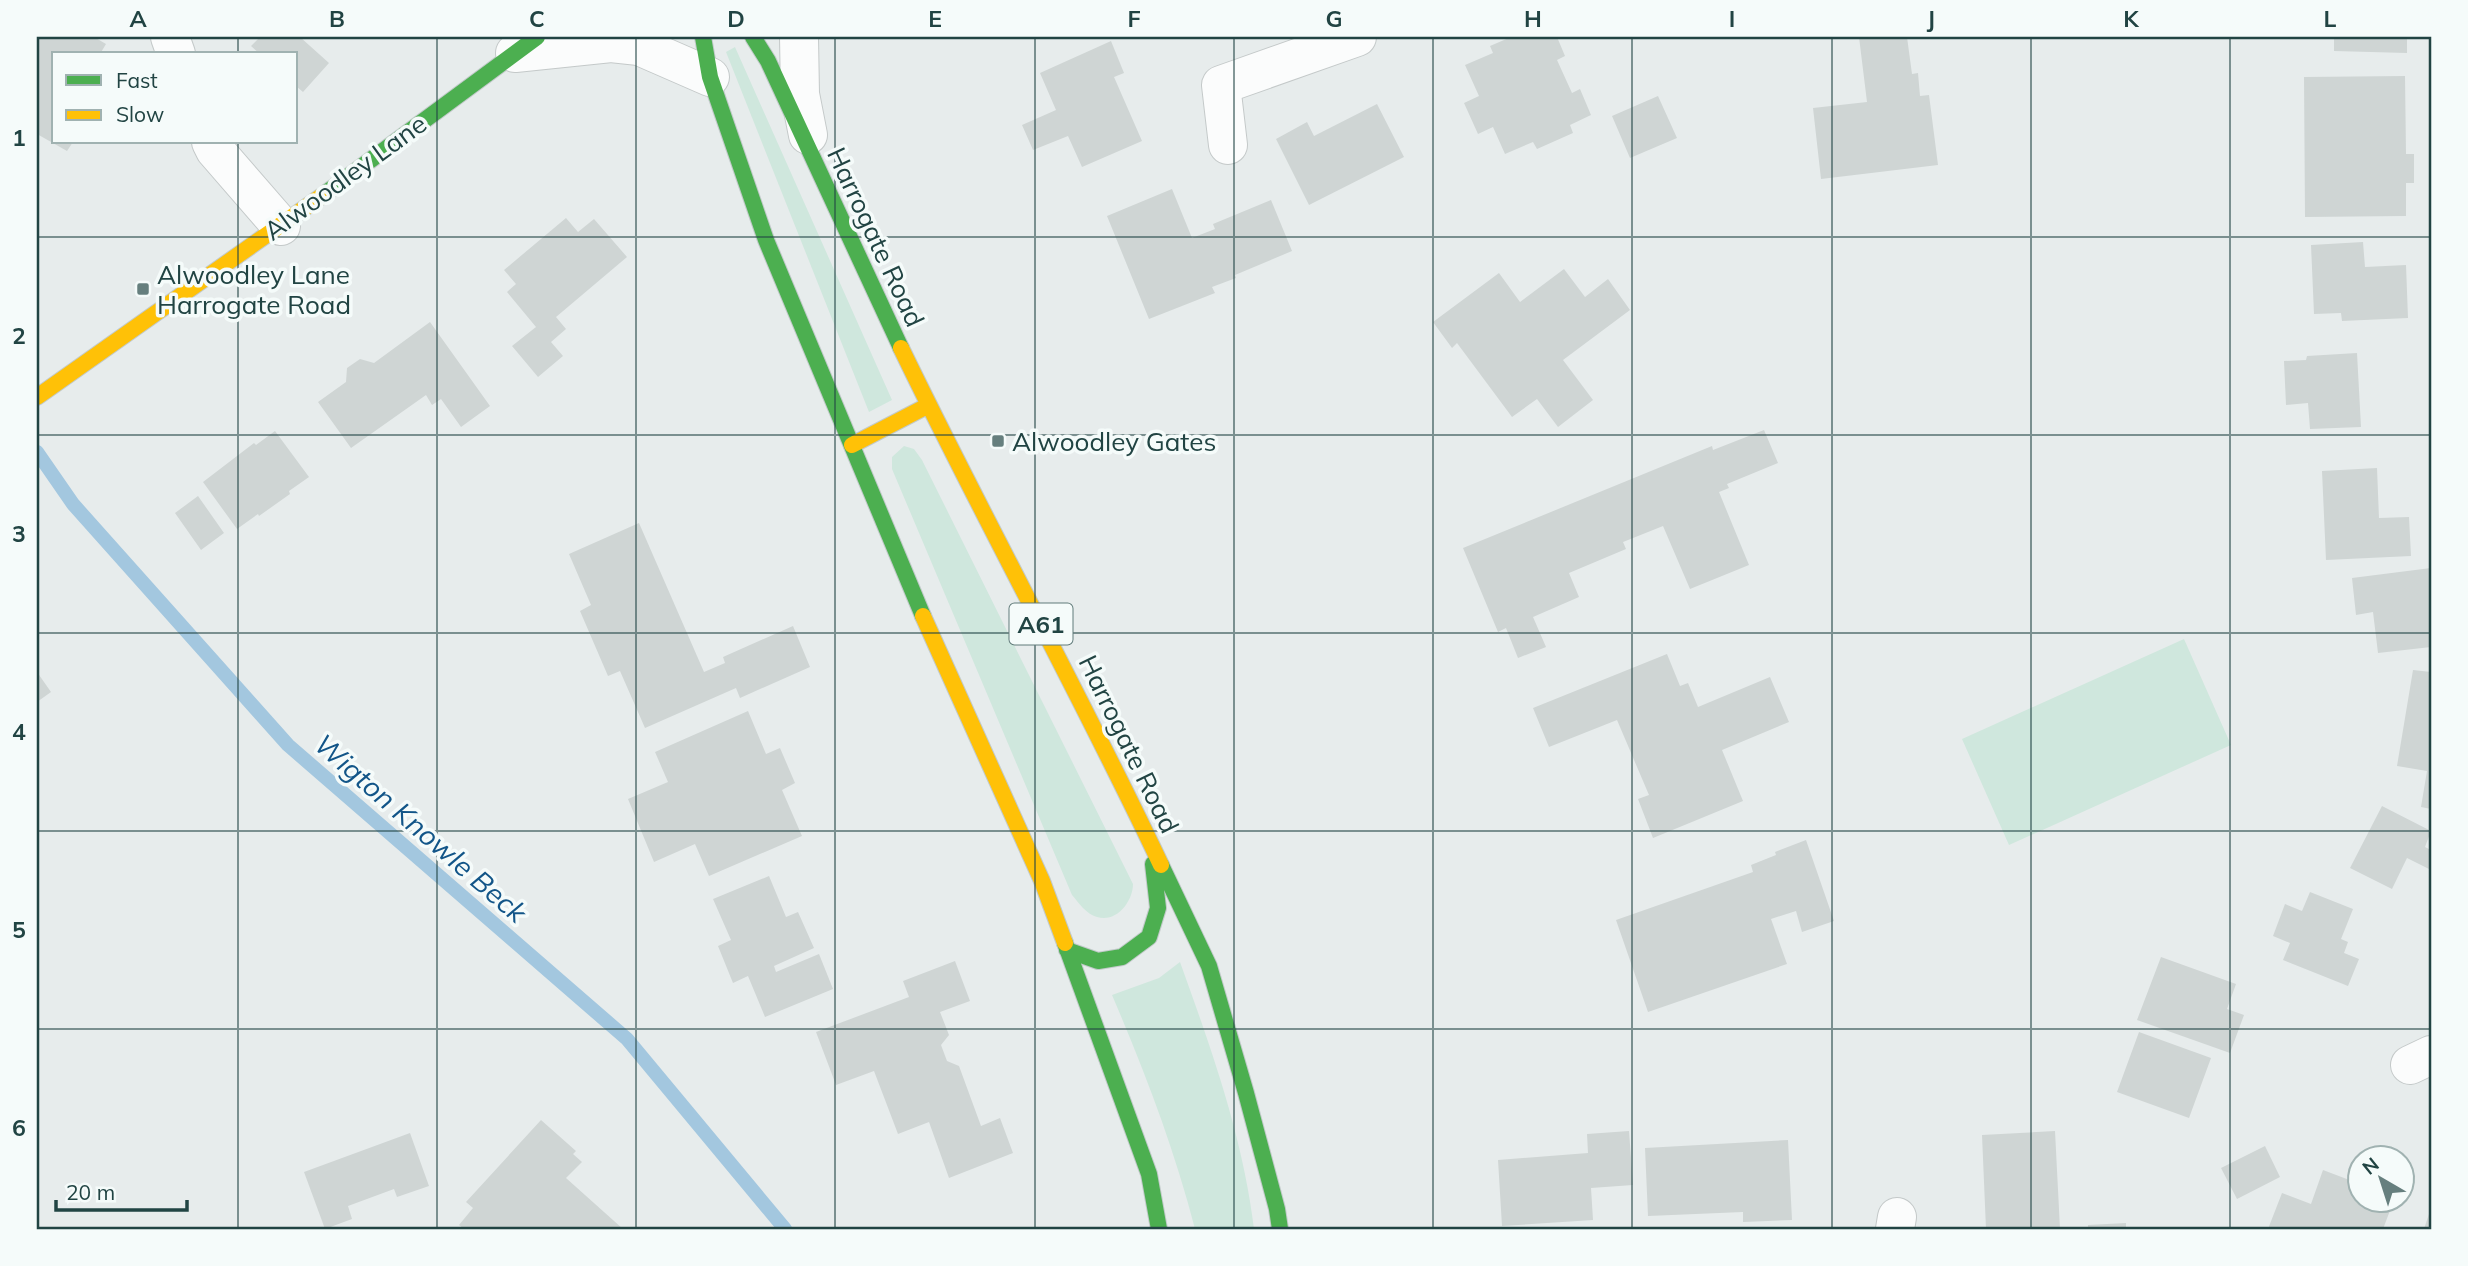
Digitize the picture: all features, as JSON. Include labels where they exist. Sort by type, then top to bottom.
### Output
[{"type":"main road","points":[[703,37],[710,77],[766,240],[916,600],[1042,881],[1149,1174],[1159,1229]]},
{"type":"main road","name":"Harrogate Road","points":[[753,37],[768,61],[929,405],[1115,767],[1209,966],[1246,1093],[1280,1229]]},
{"type":"main road","name":"Alwoodley Lane","points":[[37,397],[281,226],[526,45]]},
{"type":"main road","points":[[852,445],[929,405]]},
{"type":"main road","name":"A61","points":[[1067,950],[1098,961],[1122,957],[1149,937],[1158,908],[1151,844]]},
{"type":"street","points":[[799,37],[800,94],[813,160]]},
{"type":"street","points":[[1228,145],[1221,85],[1357,37]]},
{"type":"street","name":"Alwoodley Lane","points":[[526,45],[611,43],[639,46],[710,77]]},
{"type":"street","points":[[212,144],[281,226]]},
{"type":"green space","points":[[735,47],[892,400],[869,412],[726,52]]},
{"type":"green space","points":[[904,446],[914,449],[922,460],[1133,884],[1123,909],[1111,917],[1093,916],[1072,895],[892,469],[892,457]]},
{"type":"green space","points":[[2184,639],[2231,745],[2009,845],[1962,739]]},
{"type":"green space","points":[[1180,962],[1234,1127],[1254,1229],[1195,1229],[1158,1110],[1112,995],[1159,978]]},
{"type":"building","points":[[38,37],[94,37],[106,44],[101,52],[52,52],[52,142],[37,134]]},
{"type":"building","points":[[260,37],[300,37],[329,63],[303,92],[298,88],[298,52],[258,52],[251,46]]},
{"type":"building","points":[[1511,37],[1557,37],[1565,56],[1557,60],[1572,93],[1580,89],[1591,115],[1570,125],[1573,133],[1537,149],[1533,142],[1505,154],[1493,127],[1478,134],[1464,103],[1479,96],[1465,65],[1493,53],[1490,46]]},
{"type":"building","points":[[1859,37],[1907,37],[1912,74],[1918,73],[1920,96],[1929,95],[1938,165],[1821,179],[1813,108],[1867,102]]},
{"type":"building","points":[[2334,37],[2407,37],[2407,53],[2334,51]]},
{"type":"building","points":[[1111,41],[1124,73],[1114,77],[1142,141],[1082,167],[1068,136],[1033,150],[1022,125],[1056,110],[1040,73]]},
{"type":"building","points":[[2405,76],[2406,154],[2414,154],[2414,183],[2406,183],[2406,216],[2305,217],[2304,77]]},
{"type":"building","points":[[1658,96],[1677,138],[1630,158],[1612,116]]},
{"type":"building","points":[[1377,104],[1404,157],[1309,205],[1276,139],[1307,122],[1314,136]]},
{"type":"building","points":[[55,144],[72,144],[67,151]]},
{"type":"building","points":[[1172,189],[1192,238],[1215,229],[1213,224],[1271,200],[1292,251],[1212,287],[1215,293],[1149,319],[1107,216]]},
{"type":"building","points":[[566,218],[578,232],[594,219],[627,257],[556,317],[566,329],[551,342],[563,356],[538,377],[512,346],[536,327],[507,292],[516,284],[504,270]]},
{"type":"building","points":[[2363,242],[2365,267],[2406,265],[2408,318],[2342,321],[2341,313],[2314,314],[2311,245]]},
{"type":"building","points":[[1564,269],[1585,297],[1608,279],[1630,310],[1563,360],[1593,400],[1558,427],[1537,399],[1512,417],[1457,343],[1452,348],[1433,322],[1499,273],[1520,302]]},
{"type":"building","points":[[430,322],[490,406],[461,427],[441,399],[432,405],[426,395],[351,448],[318,402],[346,382],[347,368],[360,359],[374,363]]},
{"type":"building","points":[[2357,353],[2361,427],[2310,429],[2308,403],[2286,405],[2284,361],[2306,360],[2307,356]]},
{"type":"building","points":[[1764,430],[1778,463],[1727,484],[1729,488],[1719,492],[1749,565],[1690,589],[1663,526],[1623,542],[1626,549],[1569,573],[1579,597],[1533,617],[1546,647],[1518,658],[1506,628],[1498,632],[1463,548],[1712,446],[1713,450]]},
{"type":"building","points":[[275,431],[309,477],[289,491],[290,494],[237,529],[203,482],[254,443],[256,445]]},
{"type":"building","points":[[2377,468],[2379,518],[2409,517],[2411,556],[2326,560],[2322,471]]},
{"type":"building","points":[[198,496],[224,533],[201,550],[175,513]]},
{"type":"building","points":[[639,523],[704,672],[725,663],[723,657],[793,626],[810,667],[740,698],[736,688],[645,728],[620,671],[608,676],[580,611],[591,605],[569,554]]},
{"type":"building","points":[[2431,568],[2431,647],[2378,653],[2373,612],[2356,615],[2352,578]]},
{"type":"building","points":[[1667,654],[1680,686],[1688,683],[1698,707],[1770,677],[1789,722],[1722,750],[1743,801],[1653,838],[1638,799],[1649,795],[1617,720],[1549,747],[1533,708]]},
{"type":"building","points":[[2413,670],[2431,672],[2431,809],[2421,807],[2427,771],[2397,766]]},
{"type":"building","points":[[37,672],[51,692],[37,702]]},
{"type":"building","points":[[748,711],[766,754],[780,748],[795,783],[782,790],[802,836],[709,876],[695,844],[654,862],[628,799],[668,782],[655,752]]},
{"type":"building","points":[[2382,806],[2431,831],[2425,847],[2431,850],[2429,869],[2407,858],[2392,889],[2350,868]]},
{"type":"building","points":[[1806,840],[1834,921],[1802,932],[1796,911],[1771,919],[1787,964],[1648,1012],[1616,920],[1753,872],[1751,865]]},
{"type":"building","points":[[769,876],[786,917],[798,912],[814,948],[774,966],[776,972],[819,954],[833,989],[765,1017],[748,976],[733,983],[718,946],[731,940],[713,899]]},
{"type":"building","points":[[2310,892],[2353,909],[2341,939],[2348,942],[2344,953],[2359,959],[2348,986],[2283,960],[2290,943],[2273,936],[2285,904],[2302,911]]},
{"type":"building","points":[[2161,957],[2236,984],[2227,1009],[2244,1015],[2230,1053],[2137,1020]]},
{"type":"building","points":[[955,961],[970,1001],[940,1012],[949,1035],[941,1045],[947,1061],[959,1066],[981,1126],[1000,1118],[1013,1153],[949,1178],[929,1122],[898,1134],[874,1071],[836,1085],[816,1032],[909,997],[903,981]]},
{"type":"building","points":[[2139,1032],[2211,1058],[2189,1118],[2117,1092]]},
{"type":"building","points":[[541,1120],[576,1151],[573,1154],[582,1162],[566,1178],[623,1229],[464,1229],[459,1225],[473,1208],[466,1202]]},
{"type":"building","points":[[1629,1131],[1633,1185],[1591,1188],[1593,1220],[1502,1226],[1498,1160],[1588,1153],[1587,1134]]},
{"type":"building","points":[[2055,1131],[2060,1229],[1986,1229],[1982,1135]]},
{"type":"building","points":[[410,1133],[429,1186],[397,1197],[394,1189],[348,1206],[352,1219],[325,1229],[304,1172]]},
{"type":"building","points":[[1788,1140],[1792,1220],[1743,1222],[1743,1212],[1648,1216],[1645,1148]]},
{"type":"building","points":[[2265,1146],[2280,1177],[2237,1199],[2221,1168]]},
{"type":"building","points":[[2323,1170],[2346,1179],[2346,1214],[2389,1214],[2383,1229],[2268,1229],[2282,1193],[2311,1204]]},
{"type":"building","points":[[2431,1208],[2431,1229],[2424,1229]]},
{"type":"building","points":[[2126,1223],[2126,1229],[2088,1229],[2088,1225]]},
{"type":"waterway","name":"Wigton Knowle Beck","points":[[37,452],[73,504],[288,745],[627,1039],[785,1229]]},
{"type":"traffic: fast","points":[[326,193],[537,37]]},
{"type":"traffic: fast","points":[[703,37],[710,77],[766,240],[923,616]]},
{"type":"traffic: fast","points":[[753,37],[768,61],[901,348]]},
{"type":"traffic: fast","points":[[1067,950],[1098,961],[1122,957],[1149,937],[1158,908],[1153,864]]},
{"type":"traffic: fast","points":[[1161,865],[1209,966],[1246,1093],[1280,1229]]},
{"type":"traffic: fast","points":[[1065,943],[1149,1174],[1159,1229]]},
{"type":"traffic: slow","points":[[37,397],[326,193]]},
{"type":"traffic: slow","points":[[901,348],[1098,735],[1161,865]]},
{"type":"traffic: slow","points":[[852,445],[929,405]]},
{"type":"traffic: slow","points":[[923,616],[1042,881],[1065,943]]},
{"type":"place","name":"Alwoodley Lane Harrogate Road","points":[[143,289]]},
{"type":"place","name":"Alwoodley Gates","points":[[998,441]]}]
